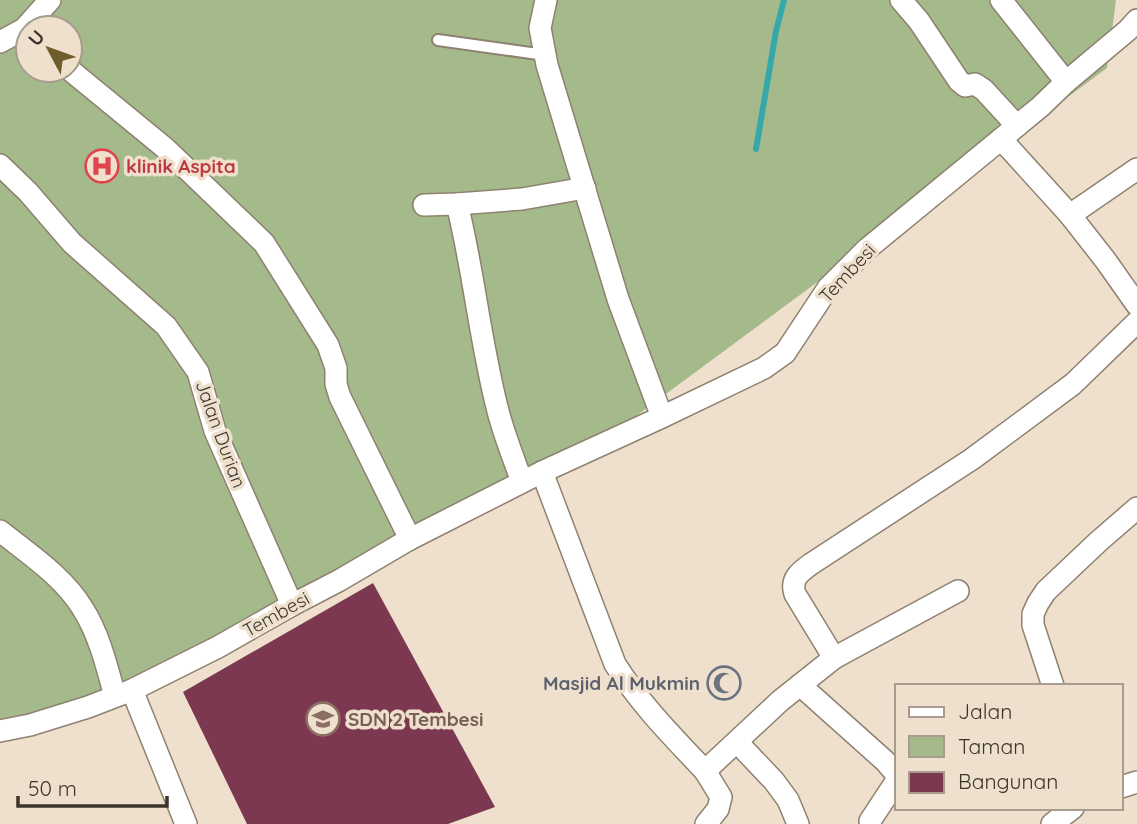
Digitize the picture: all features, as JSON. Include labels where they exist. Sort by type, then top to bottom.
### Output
[{"type":"street","points":[[11,38],[24,29],[50,0]]},
{"type":"street","points":[[546,0],[540,28],[545,55],[618,299],[662,417]]},
{"type":"street","points":[[901,0],[919,21],[959,81],[965,86],[975,85],[984,90],[1009,132],[1137,305]]},
{"type":"street","points":[[1001,0],[1066,82]]},
{"type":"street","name":"Tembesi","points":[[0,731],[30,725],[123,693],[218,647],[410,540],[522,482],[764,368],[785,352],[828,289],[867,249],[1134,28]]},
{"type":"street","points":[[84,81],[165,148],[264,243],[328,345],[336,368],[336,384],[340,397],[410,540]]},
{"type":"street","name":"Jalan Durian","points":[[0,165],[28,192],[72,243],[166,326],[198,372],[215,431],[292,605]]},
{"type":"street","points":[[1070,215],[1137,169]]},
{"type":"street","points":[[424,205],[522,199],[585,188]]},
{"type":"street","points":[[457,204],[498,412],[522,482]]},
{"type":"street","points":[[834,658],[794,594],[793,585],[798,574],[960,467],[1073,384],[1137,322]]},
{"type":"street","points":[[542,472],[615,664],[637,697],[705,771],[718,792],[721,802],[706,824]]},
{"type":"street","points":[[1051,684],[1033,625],[1033,614],[1038,603],[1054,582],[1137,508]]},
{"type":"street","points":[[0,531],[63,583],[83,609],[186,824]]},
{"type":"street","points":[[705,771],[780,701],[834,658],[958,591]]},
{"type":"street","points":[[800,685],[895,773]]},
{"type":"street","points":[[737,742],[774,781],[788,800],[798,824]]},
{"type":"street","points":[[870,821],[895,783]]},
{"type":"street","points":[[1052,824],[1070,810]]},
{"type":"lane","points":[[438,40],[545,55]]},
{"type":"green space","points":[[0,0],[1116,0],[1107,68],[551,479],[142,688],[0,729]]},
{"type":"building","points":[[373,583],[495,807],[448,824],[247,824],[183,692]]},
{"type":"waterway","points":[[756,149],[776,31],[784,0]]},
{"type":"place","name":"klinik Aspita","points":[[102,166]]},
{"type":"place","name":"Masjid Al Mukmin","points":[[724,683]]},
{"type":"place","name":"SDN 2 Tembesi","points":[[323,719]]}]
